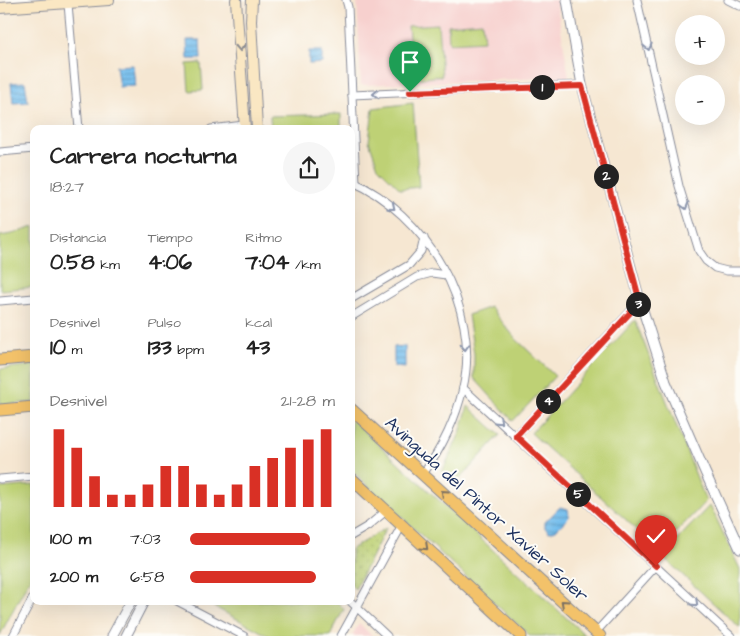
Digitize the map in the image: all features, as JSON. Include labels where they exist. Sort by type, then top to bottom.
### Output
[{"type":"main road","points":[[0,8],[110,0]]},
{"type":"main road","points":[[236,0],[244,125]]},
{"type":"main road","points":[[252,0],[251,21],[257,125]]},
{"type":"main road","points":[[0,360],[30,357]]},
{"type":"main road","points":[[0,410],[30,407]]},
{"type":"main road","name":"Avinguda del Pintor Xavier Soler","points":[[355,413],[598,634]]},
{"type":"main road","points":[[355,482],[521,636]]},
{"type":"street","points":[[346,0],[348,6],[352,125]]},
{"type":"street","points":[[567,0],[582,86],[640,302],[666,382],[708,481],[740,549]]},
{"type":"street","points":[[637,0],[679,186],[698,251],[715,268],[727,271],[740,271]]},
{"type":"street","points":[[728,0],[740,6]]},
{"type":"street","points":[[68,4],[79,125]]},
{"type":"street","points":[[352,95],[582,86]]},
{"type":"street","points":[[0,152],[30,149]]},
{"type":"street","points":[[355,183],[393,207],[424,238],[446,275],[460,312],[466,348],[464,388],[447,434],[432,462],[423,474]]},
{"type":"street","points":[[355,297],[408,265],[421,251],[424,238]]},
{"type":"street","points":[[355,315],[416,277],[432,272],[446,275]]},
{"type":"street","points":[[0,301],[30,298]]},
{"type":"street","points":[[516,436],[640,302]]},
{"type":"street","points":[[464,388],[731,636]]},
{"type":"street","points":[[0,479],[30,476]]},
{"type":"street","points":[[355,534],[386,511]]},
{"type":"street","points":[[341,636],[402,525]]},
{"type":"street","points":[[598,634],[656,566]]},
{"type":"street","points":[[13,636],[30,604]]},
{"type":"street","points":[[112,636],[128,605]]},
{"type":"street","points":[[126,636],[142,605]]},
{"type":"street","points":[[184,605],[239,635]]},
{"type":"street","points":[[353,605],[387,636]]},
{"type":"shaded area","points":[[357,0],[556,0],[569,77],[361,85]]},
{"type":"shaded area","points":[[359,623],[372,636],[352,636]]},
{"type":"green space","points":[[482,22],[484,41],[449,43],[448,25]]},
{"type":"green space","points":[[438,24],[442,76],[413,79],[408,26]]},
{"type":"green space","points":[[201,63],[203,90],[189,91],[187,64]]},
{"type":"green space","points":[[413,103],[419,187],[400,189],[378,167],[369,141],[373,108]]},
{"type":"green space","points":[[341,114],[341,125],[271,125],[270,116]]},
{"type":"green space","points":[[30,228],[30,287],[0,290],[0,236]]},
{"type":"green space","points":[[490,307],[516,339],[555,376],[513,421],[474,378],[474,354],[468,315]]},
{"type":"green space","points":[[635,320],[706,501],[659,550],[531,433]]},
{"type":"green space","points":[[30,365],[30,402],[0,405],[0,369]]},
{"type":"green space","points":[[468,406],[500,435],[455,484],[442,472],[460,433]]},
{"type":"green space","points":[[355,423],[586,636],[530,636],[355,474]]},
{"type":"green space","points":[[30,485],[30,578],[0,635],[0,488]]},
{"type":"green space","points":[[710,505],[740,569],[740,628],[662,556]]},
{"type":"green space","points":[[386,528],[355,589],[355,547]]},
{"type":"green space","points":[[211,605],[340,605],[344,609],[330,636],[269,636]]},
{"type":"water","points":[[187,40],[200,40],[201,59],[188,59]]},
{"type":"water","points":[[309,51],[322,51],[322,63],[309,64]]},
{"type":"water","points":[[133,65],[135,86],[119,87],[116,66]]},
{"type":"water","points":[[25,82],[28,102],[13,103],[11,83]]},
{"type":"water","points":[[405,346],[405,368],[394,367],[394,347]]},
{"type":"water","points":[[560,507],[568,509],[569,517],[556,530],[549,532],[545,528],[545,522]]},
{"type":"route","points":[[410,92],[582,86],[640,302],[516,436],[656,566]]}]
